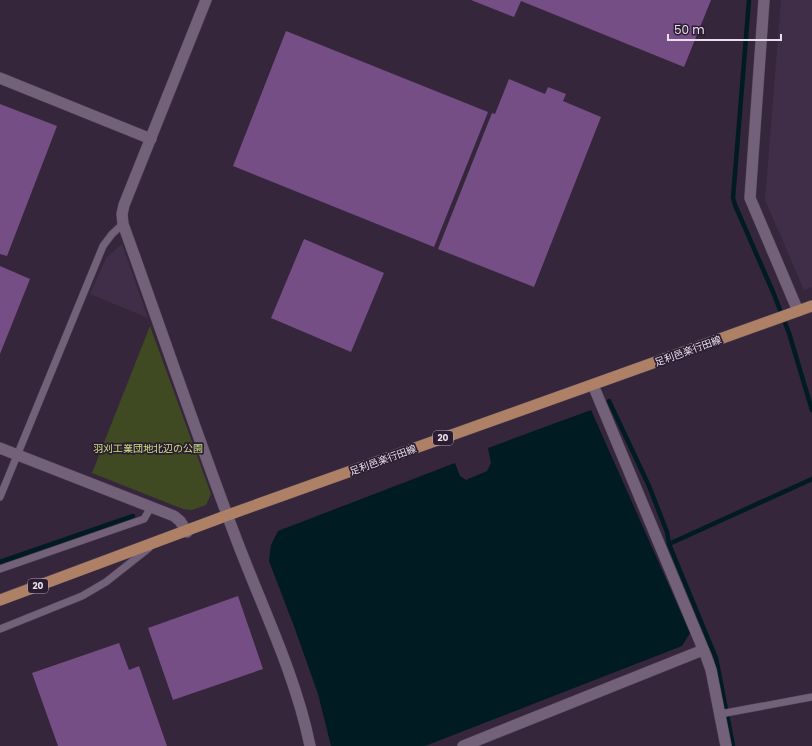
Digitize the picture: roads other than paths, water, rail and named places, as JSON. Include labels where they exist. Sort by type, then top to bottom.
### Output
[{"type":"main road","name":"足利邑楽行田線","points":[[0,600],[228,516],[812,306]]},
{"type":"street","points":[[206,0],[124,204],[122,214],[123,224],[228,516],[281,653],[306,727],[310,746]]},
{"type":"street","points":[[764,0],[750,198],[798,311]]},
{"type":"street","points":[[0,78],[151,139]]},
{"type":"street","points":[[593,385],[711,670],[726,746]]},
{"type":"street","points":[[0,448],[174,516],[180,521],[187,532]]},
{"type":"street","points":[[463,746],[703,650]]},
{"type":"lane","points":[[0,498],[103,246],[112,234],[123,224]]},
{"type":"lane","points":[[0,569],[144,519],[151,507]]},
{"type":"lane","points":[[0,629],[88,592],[106,582],[154,544]]},
{"type":"lane","points":[[720,714],[812,697]]},
{"type":"water","points":[[591,410],[690,633],[682,646],[425,746],[331,746],[318,694],[269,561],[271,545],[278,531],[455,463],[460,476],[466,480],[487,471],[491,463],[488,448]]},
{"type":"waterway","points":[[749,0],[733,198],[789,333],[812,410]]},
{"type":"waterway","points":[[609,401],[649,486],[667,532],[669,544],[716,658],[733,746]]},
{"type":"waterway","points":[[669,544],[812,479]]},
{"type":"waterway","points":[[0,562],[133,516]]},
{"type":"park label","name":"羽刈工業団地北辺の公園","points":[[148,448]]}]
